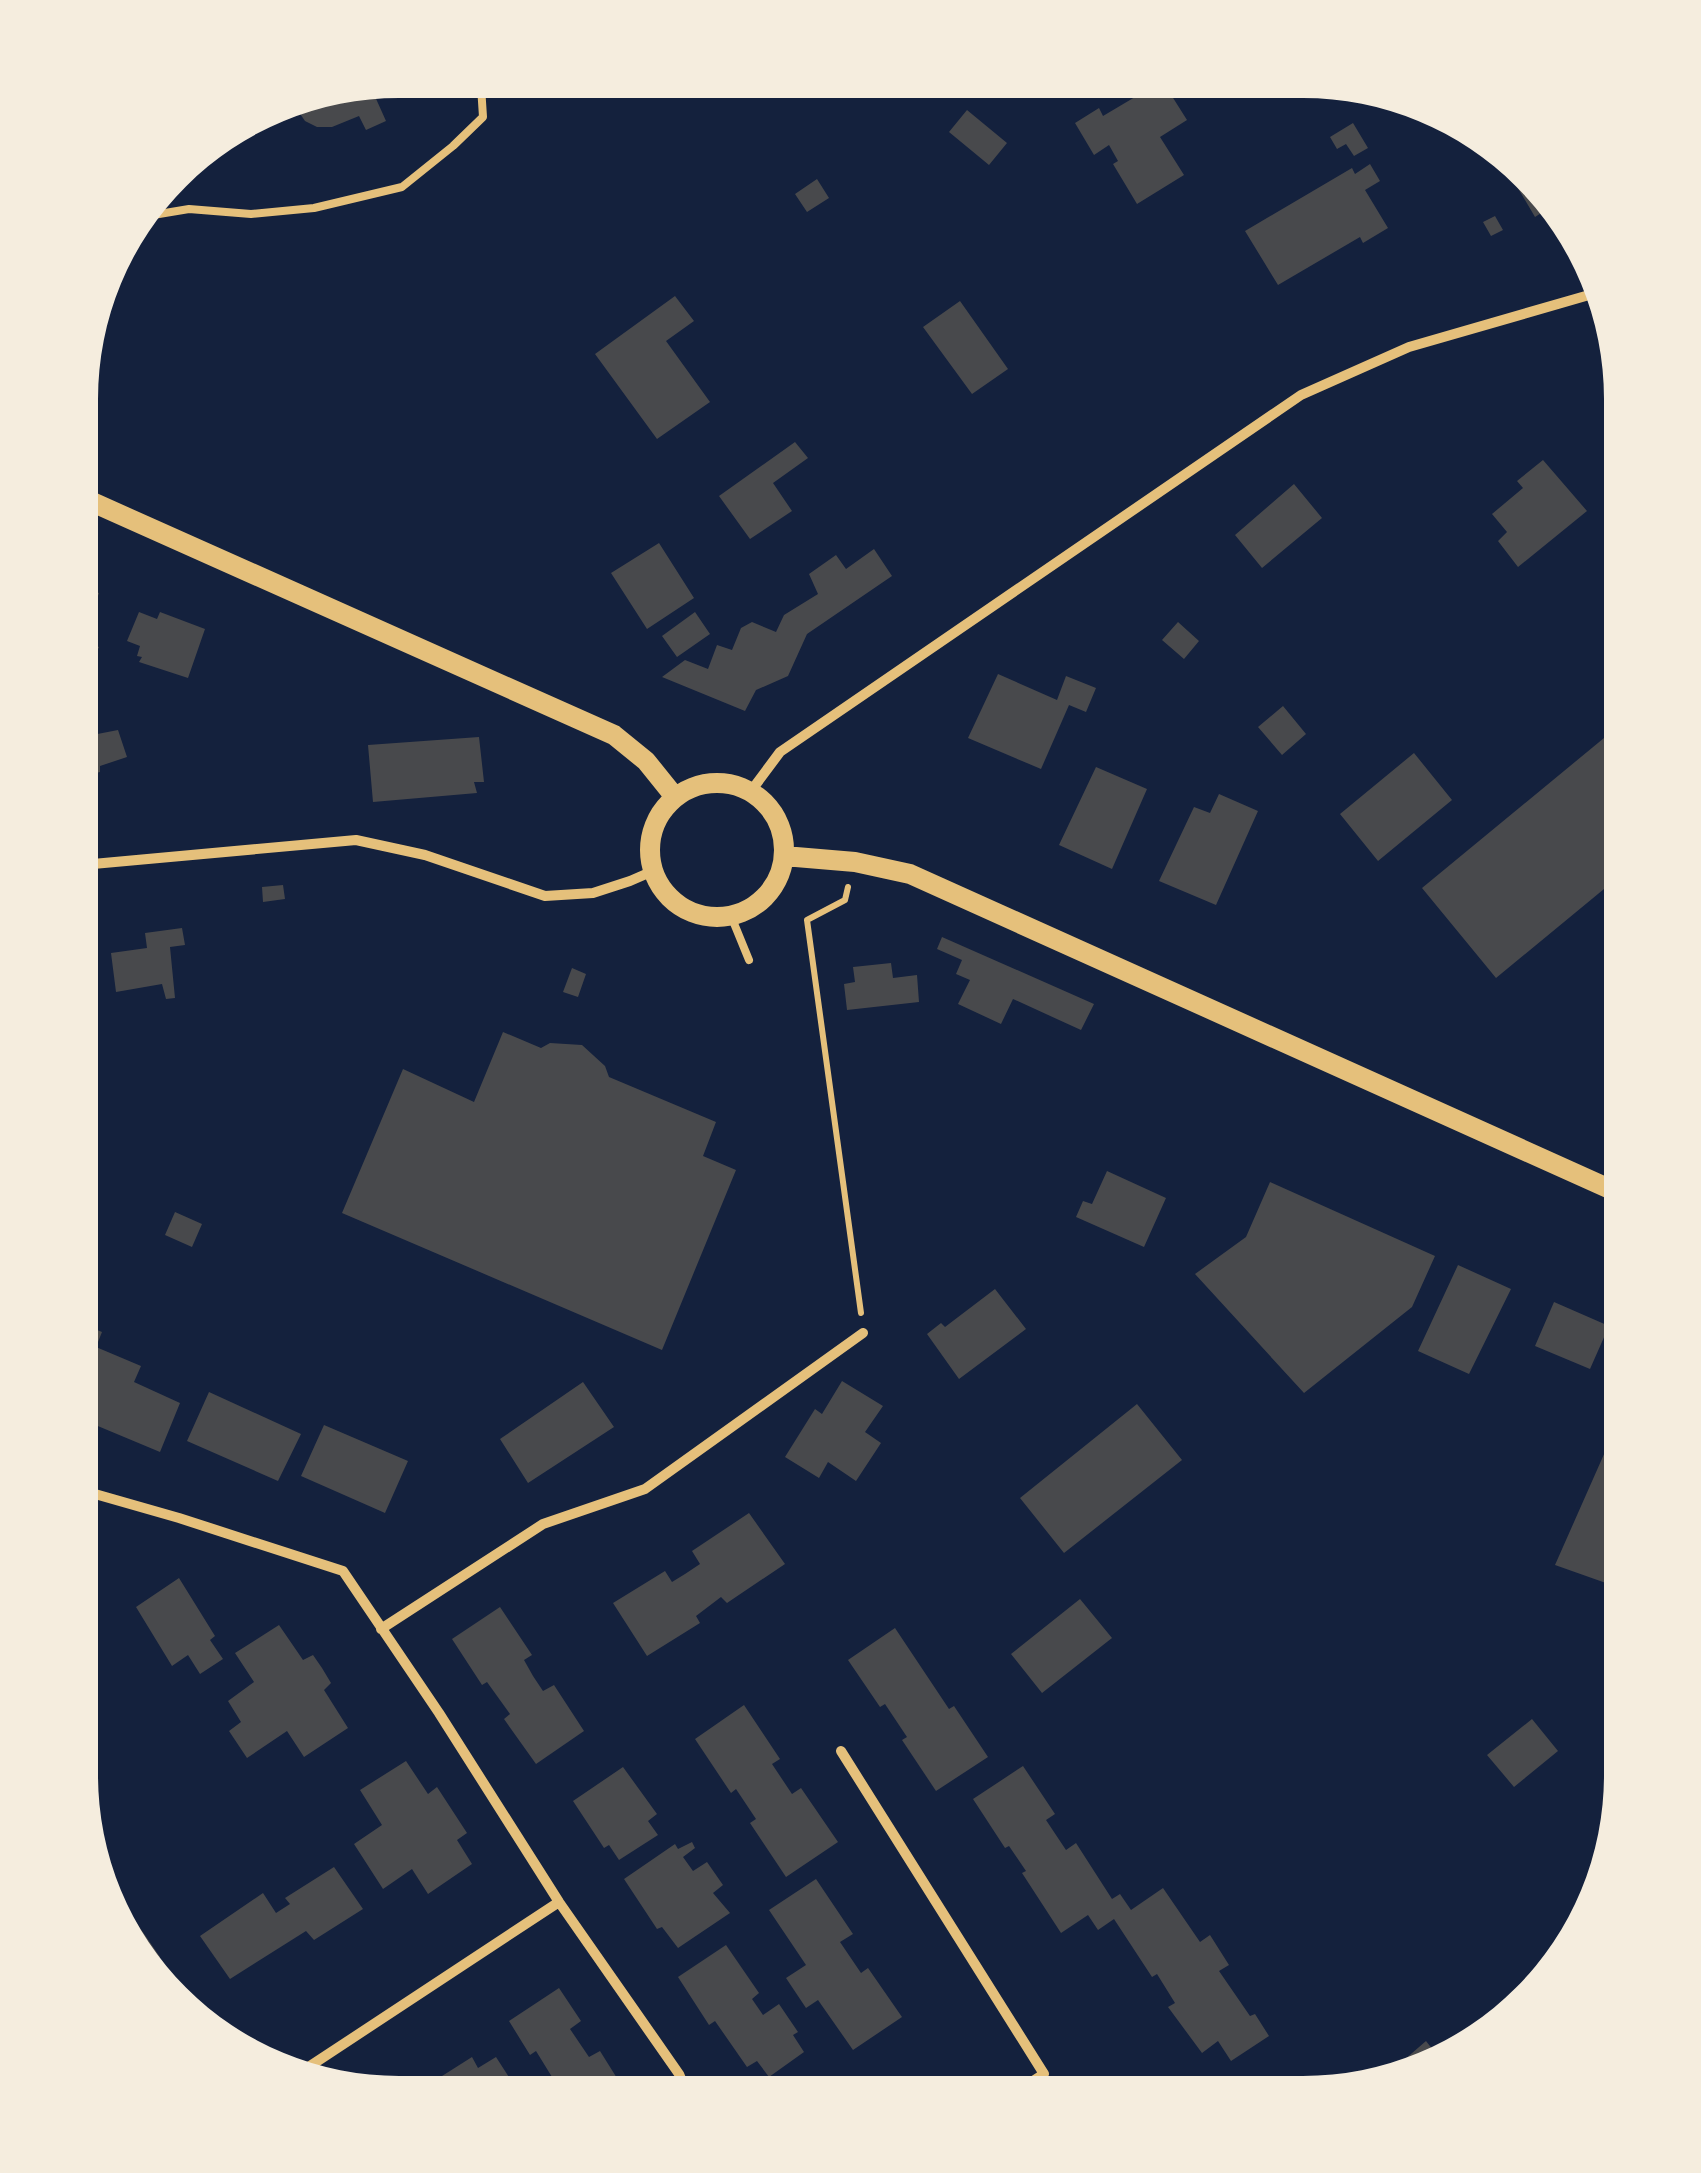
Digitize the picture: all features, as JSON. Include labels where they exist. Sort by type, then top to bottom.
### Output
[{"type":"main road","points":[[98,505],[614,735],[646,761],[675,797]]},
{"type":"main road","points":[[712,782],[732,784],[751,792],[766,804],[783,836],[784,856],[778,876],[767,895],[751,908],[731,916],[692,913],[675,903],[652,871],[652,830],[661,812],[692,787],[712,782]]},
{"type":"main road","points":[[784,856],[854,862],[910,874],[1603,1187]]},
{"type":"street","points":[[751,792],[780,752],[1301,395],[1409,347],[1585,297]]},
{"type":"street","points":[[98,864],[356,840],[425,855],[545,896],[592,892],[652,871]]},
{"type":"street","points":[[380,1629],[544,1524],[645,1489],[863,1332]]},
{"type":"street","points":[[98,1495],[343,1571],[559,1902],[679,2075]]},
{"type":"street","points":[[841,1751],[1042,2075]]},
{"type":"street","points":[[314,2063],[559,1902]]},
{"type":"lane","points":[[161,214],[189,210],[252,214],[314,208],[402,187],[484,117],[482,98]]},
{"type":"lane","points":[[731,916],[749,960]]},
{"type":"path","points":[[854,862],[845,900],[807,920],[863,1332]]},
{"type":"building","points":[[376,98],[386,121],[366,130],[359,116],[332,127],[317,127],[300,114]]},
{"type":"building","points":[[1133,98],[1173,98],[1187,120],[1160,137],[1184,175],[1137,204],[1113,164],[1118,161],[1109,145],[1094,155],[1075,123],[1099,108],[1103,116]]},
{"type":"building","points":[[967,110],[1007,143],[989,165],[949,132]]},
{"type":"building","points":[[1353,123],[1368,148],[1354,156],[1346,144],[1337,149],[1330,137]]},
{"type":"building","points":[[1370,164],[1380,181],[1365,190],[1388,228],[1363,243],[1360,237],[1278,285],[1245,231],[1352,168],[1355,174]]},
{"type":"building","points":[[817,179],[829,198],[807,212],[795,194]]},
{"type":"building","points":[[1520,192],[1540,214],[1535,217]]},
{"type":"building","points":[[1495,216],[1503,230],[1491,236],[1483,222]]},
{"type":"building","points":[[675,296],[694,321],[666,341],[710,402],[657,439],[595,354]]},
{"type":"building","points":[[960,301],[1008,369],[972,394],[923,327]]},
{"type":"building","points":[[795,442],[808,458],[773,483],[792,511],[750,539],[719,496]]},
{"type":"building","points":[[1543,460],[1587,511],[1518,567],[1498,541],[1507,532],[1492,514],[1523,488],[1517,481]]},
{"type":"building","points":[[1294,484],[1322,518],[1262,568],[1235,535]]},
{"type":"building","points":[[659,543],[694,598],[647,629],[611,573]]},
{"type":"building","points":[[874,549],[892,576],[807,634],[788,676],[756,690],[745,711],[662,677],[685,660],[708,669],[717,645],[732,650],[741,628],[752,622],[776,632],[784,615],[818,594],[809,574],[836,555],[846,569]]},
{"type":"building","points":[[139,612],[157,619],[160,612],[205,629],[188,678],[139,662],[140,646],[127,641]]},
{"type":"building","points":[[695,612],[710,634],[677,657],[662,636]]},
{"type":"building","points":[[1178,622],[1199,641],[1184,659],[1162,640]]},
{"type":"building","points":[[998,674],[1057,700],[1066,676],[1096,688],[1086,712],[1069,705],[1041,769],[968,738]]},
{"type":"building","points":[[1283,706],[1306,734],[1282,755],[1258,727]]},
{"type":"building","points":[[118,730],[127,757],[100,766],[98,773],[98,734]]},
{"type":"building","points":[[479,737],[484,782],[474,782],[477,793],[373,802],[368,745]]},
{"type":"building","points":[[1604,738],[1604,889],[1496,978],[1422,888]]},
{"type":"building","points":[[1414,753],[1452,800],[1378,861],[1340,814]]},
{"type":"building","points":[[1096,767],[1147,789],[1112,869],[1059,845]]},
{"type":"building","points":[[1219,794],[1258,811],[1216,905],[1159,881],[1194,807],[1210,813]]},
{"type":"building","points":[[283,885],[285,899],[263,902],[262,887]]},
{"type":"building","points":[[182,928],[185,945],[170,947],[175,998],[166,999],[162,984],[116,992],[111,953],[147,948],[145,933]]},
{"type":"building","points":[[942,937],[1094,1004],[1081,1030],[1013,999],[1001,1024],[958,1004],[970,980],[956,974],[962,960],[937,949]]},
{"type":"building","points":[[891,963],[893,978],[917,975],[919,1002],[847,1010],[844,984],[855,982],[853,967]]},
{"type":"building","points":[[572,968],[586,974],[578,997],[563,992]]},
{"type":"building","points":[[503,1032],[541,1048],[550,1043],[582,1045],[605,1066],[609,1077],[716,1122],[703,1156],[736,1170],[662,1350],[342,1213],[403,1069],[474,1102]]},
{"type":"building","points":[[1107,1171],[1166,1198],[1144,1247],[1076,1217],[1083,1201],[1092,1204]]},
{"type":"building","points":[[1270,1182],[1435,1256],[1412,1307],[1304,1393],[1195,1274],[1246,1237]]},
{"type":"building","points":[[175,1212],[202,1224],[192,1247],[165,1235]]},
{"type":"building","points":[[1458,1265],[1511,1289],[1469,1374],[1418,1351]]},
{"type":"building","points":[[995,1289],[1026,1329],[959,1379],[927,1334],[941,1323],[945,1327]]},
{"type":"building","points":[[1554,1302],[1603,1324],[1603,1339],[1590,1369],[1535,1346]]},
{"type":"building","points":[[98,1348],[141,1366],[134,1382],[180,1403],[160,1452],[98,1426]]},
{"type":"building","points":[[842,1381],[883,1406],[865,1432],[881,1443],[856,1481],[828,1462],[819,1478],[785,1457],[815,1409],[822,1414]]},
{"type":"building","points":[[583,1382],[614,1427],[528,1483],[500,1439]]},
{"type":"building","points":[[209,1392],[301,1434],[278,1481],[187,1441]]},
{"type":"building","points":[[1137,1404],[1182,1460],[1064,1553],[1020,1498]]},
{"type":"building","points":[[324,1425],[408,1461],[385,1513],[301,1476]]},
{"type":"building","points":[[1603,1456],[1603,1582],[1555,1565]]},
{"type":"building","points":[[749,1513],[785,1564],[727,1603],[721,1597],[696,1616],[700,1623],[647,1656],[613,1603],[665,1571],[672,1582],[685,1574],[700,1564],[692,1551]]},
{"type":"building","points":[[179,1578],[215,1636],[210,1640],[223,1659],[200,1674],[188,1655],[172,1666],[136,1607]]},
{"type":"building","points":[[1080,1599],[1112,1638],[1042,1693],[1011,1654]]},
{"type":"building","points":[[500,1607],[532,1655],[524,1660],[543,1691],[554,1685],[584,1731],[536,1764],[504,1719],[510,1714],[487,1682],[482,1685],[452,1639]]},
{"type":"building","points":[[279,1625],[303,1660],[313,1655],[322,1668],[331,1683],[324,1690],[348,1728],[304,1757],[287,1731],[247,1758],[229,1731],[241,1722],[228,1701],[254,1682],[235,1653]]},
{"type":"building","points":[[895,1628],[949,1709],[954,1706],[988,1757],[936,1791],[902,1740],[907,1737],[885,1704],[880,1707],[848,1660]]},
{"type":"building","points":[[744,1705],[780,1759],[772,1764],[792,1794],[801,1788],[838,1842],[786,1877],[750,1823],[756,1819],[736,1789],[731,1793],[695,1739]]},
{"type":"building","points":[[1532,1719],[1558,1751],[1514,1787],[1487,1755]]},
{"type":"building","points":[[406,1761],[428,1794],[437,1787],[467,1833],[457,1840],[472,1864],[428,1894],[412,1869],[383,1889],[354,1844],[382,1825],[360,1790]]},
{"type":"building","points":[[1023,1766],[1055,1814],[1046,1820],[1066,1850],[1076,1843],[1112,1899],[1120,1894],[1131,1910],[1163,1888],[1200,1942],[1210,1935],[1229,1965],[1219,1971],[1269,2036],[1231,2061],[1218,2041],[1202,2053],[1168,2007],[1175,2003],[1157,1974],[1152,1977],[1114,1919],[1098,1930],[1088,1915],[1061,1933],[1022,1873],[1026,1871],[1009,1846],[1005,1848],[973,1799]]},
{"type":"building","points":[[623,1767],[657,1814],[648,1821],[658,1835],[619,1860],[609,1845],[604,1848],[573,1801]]},
{"type":"building","points":[[692,1842],[695,1848],[683,1857],[693,1871],[707,1862],[723,1885],[713,1893],[730,1913],[678,1948],[662,1927],[657,1929],[624,1879],[675,1844],[678,1849]]},
{"type":"building","points":[[334,1867],[363,1909],[314,1940],[306,1931],[230,1979],[200,1936],[263,1893],[276,1913],[290,1904],[285,1898]]},
{"type":"building","points":[[816,1879],[853,1934],[840,1942],[861,1973],[868,1968],[902,2017],[853,2050],[818,2000],[806,2008],[786,1978],[806,1965],[769,1910]]},
{"type":"building","points":[[726,1945],[759,1993],[752,1999],[763,2015],[779,2004],[798,2032],[793,2035],[804,2052],[772,2075],[757,2061],[747,2067],[715,2021],[709,2025],[678,1977]]},
{"type":"building","points":[[559,1988],[581,2021],[570,2029],[589,2057],[600,2051],[615,2075],[551,2075],[536,2051],[530,2055],[509,2021]]},
{"type":"building","points":[[1426,2041],[1430,2046],[1409,2056]]},
{"type":"building","points":[[472,2057],[478,2068],[496,2057],[508,2075],[444,2075]]}]
